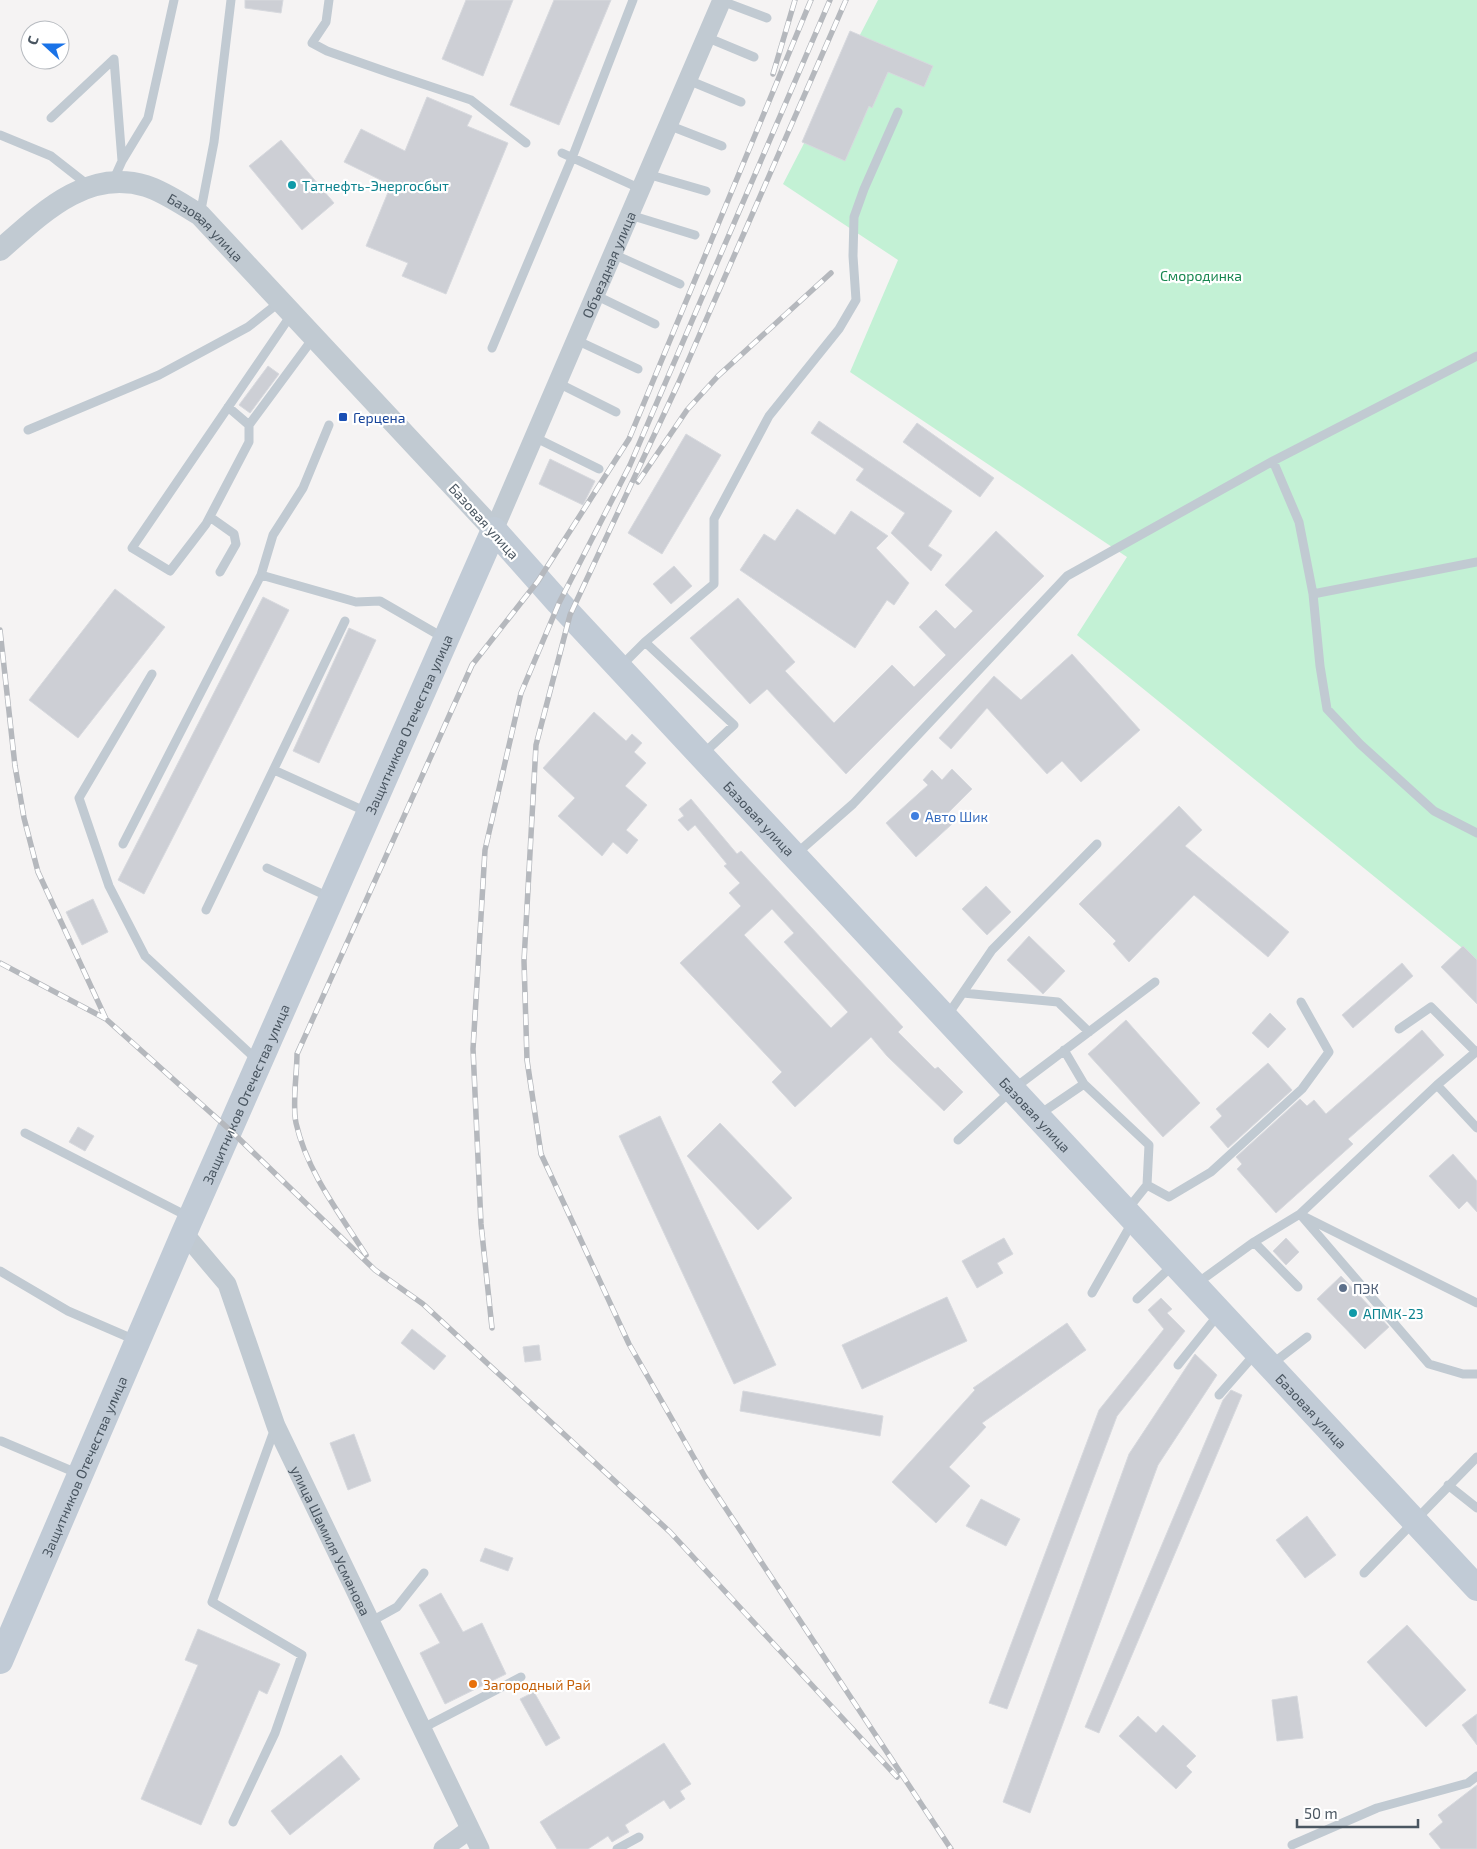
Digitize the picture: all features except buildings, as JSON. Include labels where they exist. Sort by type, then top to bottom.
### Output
[{"type":"main road","name":"Защитников Отечества улица","points":[[0,1661],[137,1341],[494,530]]},
{"type":"main road","name":"Базовая улица","points":[[494,530],[701,756],[1477,1588]]},
{"type":"street","name":"Объездная улица","points":[[494,530],[722,0]]},
{"type":"street","name":"Базовая улица","points":[[0,250],[51,205],[90,186],[113,182],[146,186],[200,215],[494,530]]},
{"type":"street","name":"улица Шамиля Усманова","points":[[188,1226],[227,1284],[276,1426],[469,1830],[480,1849]]},
{"type":"street","points":[[444,1849],[469,1830]]},
{"type":"lane","points":[[113,182],[122,160],[148,118],[174,0]]},
{"type":"lane","points":[[200,215],[214,142],[230,0]]},
{"type":"lane","points":[[329,0],[326,22],[312,43],[327,51],[390,74],[471,100],[526,143]]},
{"type":"lane","points":[[492,348],[572,158],[633,0]]},
{"type":"lane","points":[[722,0],[767,18]]},
{"type":"lane","points":[[706,37],[754,57]]},
{"type":"lane","points":[[50,118],[114,59],[122,160]]},
{"type":"lane","points":[[688,80],[741,102]]},
{"type":"lane","points":[[620,668],[645,642],[714,584],[714,518],[769,416],[839,329],[856,300],[853,256],[854,217],[864,189],[898,112]]},
{"type":"lane","points":[[668,126],[722,146]]},
{"type":"lane","points":[[0,135],[51,156],[90,186]]},
{"type":"lane","points":[[562,153],[644,182],[706,191]]},
{"type":"lane","points":[[630,215],[695,235]]},
{"type":"lane","points":[[613,254],[680,284]]},
{"type":"lane","points":[[595,295],[656,324]]},
{"type":"lane","points":[[286,307],[228,407],[132,548],[170,571],[210,517],[249,442],[249,425],[314,337]]},
{"type":"lane","points":[[28,430],[159,375],[286,307]]},
{"type":"lane","points":[[576,340],[638,369]]},
{"type":"lane","points":[[794,856],[852,804],[1067,576],[1273,461],[1477,356]]},
{"type":"lane","points":[[558,383],[616,412]]},
{"type":"lane","points":[[228,407],[249,425]]},
{"type":"lane","points":[[124,844],[260,575],[274,534],[303,488],[328,425]]},
{"type":"lane","points":[[534,437],[599,469]]},
{"type":"lane","points":[[1273,461],[1299,522],[1313,594],[1320,666],[1327,709],[1360,744],[1434,811],[1477,833]]},
{"type":"lane","points":[[210,517],[234,534],[236,544],[220,572]]},
{"type":"lane","points":[[1313,594],[1477,562]]},
{"type":"lane","points":[[260,575],[356,602],[380,601],[446,639]]},
{"type":"lane","points":[[206,910],[345,621]]},
{"type":"lane","points":[[645,642],[734,725],[701,756]]},
{"type":"lane","points":[[152,674],[79,798],[109,886],[145,956],[259,1062]]},
{"type":"lane","points":[[274,770],[369,813]]},
{"type":"lane","points":[[945,1018],[992,950],[1097,844]]},
{"type":"lane","points":[[267,868],[332,898]]},
{"type":"lane","points":[[958,1140],[1012,1090],[1155,982]]},
{"type":"lane","points":[[963,993],[1058,1002],[1089,1032]]},
{"type":"lane","points":[[1147,1185],[1169,1197],[1211,1172],[1302,1089],[1329,1052],[1301,1002]]},
{"type":"lane","points":[[1194,1286],[1254,1242],[1300,1214],[1437,1085],[1477,1052],[1431,1007],[1399,1030]]},
{"type":"lane","points":[[1064,1050],[1084,1084],[1149,1145],[1147,1185],[1092,1293]]},
{"type":"lane","points":[[1037,1116],[1084,1084]]},
{"type":"lane","points":[[1437,1085],[1477,1128]]},
{"type":"lane","points":[[26,1133],[188,1226]]},
{"type":"lane","points":[[1300,1214],[1477,1303]]},
{"type":"lane","points":[[1300,1214],[1429,1364],[1463,1374],[1477,1374]]},
{"type":"lane","points":[[1254,1242],[1298,1286]]},
{"type":"lane","points":[[1137,1300],[1174,1264]]},
{"type":"lane","points":[[0,1271],[68,1311],[137,1341]]},
{"type":"lane","points":[[1178,1365],[1220,1313]]},
{"type":"lane","points":[[1219,1395],[1263,1359],[1308,1337]]},
{"type":"lane","points":[[233,1822],[275,1733],[302,1655],[212,1602],[276,1426]]},
{"type":"lane","points":[[1,1441],[80,1474]]},
{"type":"lane","points":[[1364,1573],[1413,1520],[1477,1457]]},
{"type":"lane","points":[[1448,1485],[1477,1508]]},
{"type":"lane","points":[[370,1622],[397,1607],[424,1573]]},
{"type":"lane","points":[[421,1729],[520,1677]]},
{"type":"lane","points":[[1292,1845],[1377,1808],[1468,1784],[1477,1776]]},
{"type":"lane","points":[[617,1849],[639,1837]]},
{"type":"green space","name":"Смородинка","points":[[878,0],[1477,0],[1477,960],[1077,635],[1127,557],[850,372],[898,260],[783,184]]},
{"type":"railway","points":[[773,74],[795,0]]},
{"type":"railway","points":[[366,1255],[325,1192],[301,1141],[294,1107],[297,1054],[472,665],[538,581],[629,439],[811,0]]},
{"type":"railway","points":[[492,1328],[481,1224],[473,1049],[485,850],[521,693],[559,603],[630,465],[830,0]]},
{"type":"railway","points":[[846,0],[678,384],[570,615],[536,745],[524,961],[527,1060],[541,1154],[629,1344],[705,1477],[951,1849]]},
{"type":"railway","points":[[638,482],[687,410],[718,376],[831,273]]},
{"type":"railway","points":[[0,630],[15,766],[24,818],[38,872],[106,1019],[230,1130],[375,1270],[423,1304],[670,1532],[897,1777]]},
{"type":"railway","points":[[0,963],[106,1019]]},
{"type":"place","name":"Татнефть-Энергосбыт","points":[[292,185]]},
{"type":"place","name":"Герцена","points":[[343,417]]},
{"type":"place","name":"Авто Шик","points":[[915,816]]},
{"type":"place","name":"ПЭК","points":[[1343,1288]]},
{"type":"place","name":"АПМК-23","points":[[1353,1313]]},
{"type":"place","name":"Загородный Рай","points":[[473,1684]]}]
